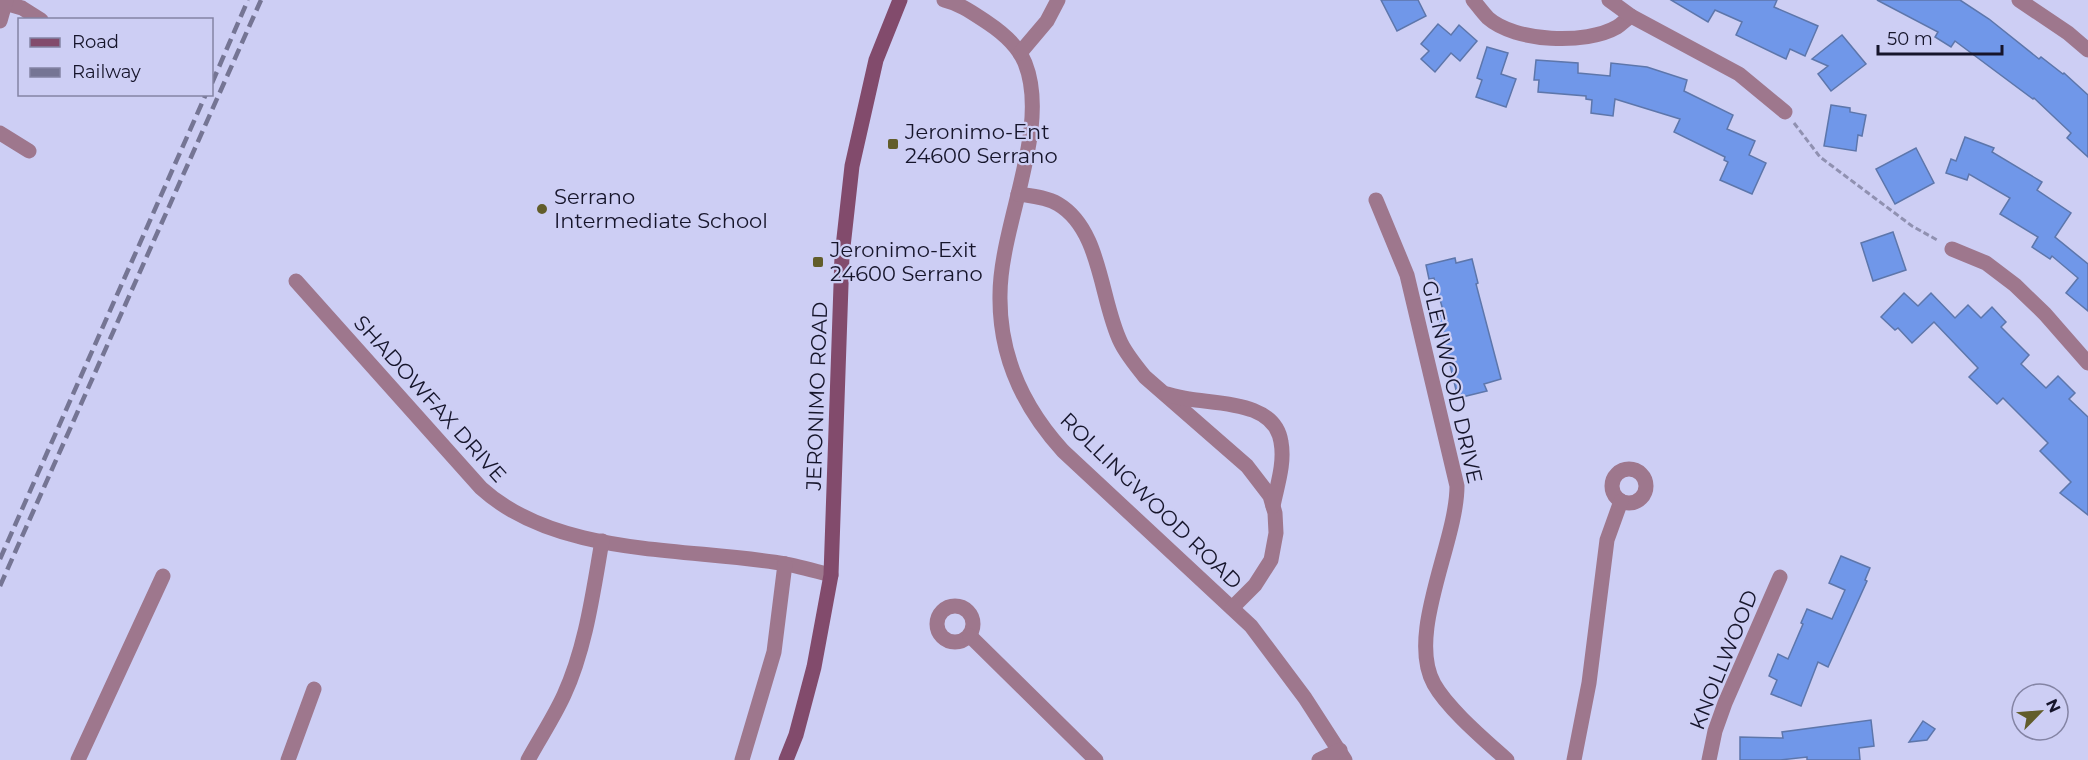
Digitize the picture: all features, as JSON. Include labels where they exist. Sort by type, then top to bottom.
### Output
[{"type":"main road","name":"JERONIMO ROAD","points":[[786,760],[796,735],[814,667],[831,575],[842,256],[852,166],[876,60],[900,0]]},
{"type":"street","name":"ROLLINGWOOD ROAD","points":[[944,0],[958,3],[991,25],[1020,53],[1027,70],[1031,118],[1018,194],[1003,255],[999,296],[1004,341],[1017,385],[1049,436],[1063,451],[1251,626],[1287,672],[1342,755]]},
{"type":"street","points":[[1020,53],[1047,21],[1058,0]]},
{"type":"street","points":[[1473,0],[1489,19],[1507,28],[1546,39],[1597,35],[1616,27],[1631,16]]},
{"type":"street","points":[[1609,0],[1631,16],[1739,74],[1785,112]]},
{"type":"street","points":[[2019,0],[2068,33],[2088,50]]},
{"type":"street","points":[[0,21],[5,2],[22,8],[38,18]]},
{"type":"street","points":[[0,133],[29,151]]},
{"type":"street","points":[[1018,194],[1058,204],[1074,217],[1086,235],[1121,343],[1145,377],[1247,466],[1262,484],[1273,506]]},
{"type":"street","name":"GLENWOOD DRIVE","points":[[1376,200],[1407,275],[1457,486],[1455,512],[1426,630],[1429,671],[1434,684],[1447,701],[1507,760]]},
{"type":"street","points":[[1952,249],[1986,263],[2015,285],[2045,314],[2088,363]]},
{"type":"street","name":"SHADOWFAX DRIVE","points":[[296,281],[481,488],[513,513],[551,529],[602,541],[785,564],[831,575]]},
{"type":"street","points":[[1164,394],[1241,406],[1255,411],[1273,423],[1279,434],[1282,456],[1273,506],[1276,533],[1271,560],[1255,585],[1232,608]]},
{"type":"street","points":[[1574,760],[1589,683],[1606,540],[1622,501]]},
{"type":"street","points":[[528,760],[564,695],[574,669],[591,606],[602,541]]},
{"type":"street","points":[[742,760],[774,652],[785,564]]},
{"type":"street","points":[[78,760],[163,576]]},
{"type":"street","name":"KNOLLWOOD","points":[[1709,760],[1715,730],[1725,704],[1780,577]]},
{"type":"street","points":[[970,636],[1096,760]]},
{"type":"street","points":[[288,760],[314,689]]},
{"type":"street","points":[[1319,760],[1342,755]]},
{"type":"path","points":[[1785,112],[1820,158],[1912,226],[1952,249]]},
{"type":"building","points":[[1381,0],[1418,0],[1426,16],[1397,31]]},
{"type":"building","points":[[1671,0],[1777,0],[1774,7],[1818,26],[1805,56],[1790,49],[1786,59],[1736,35],[1742,22],[1715,10],[1708,22]]},
{"type":"building","points":[[1877,0],[1960,0],[1989,19],[2039,59],[2041,57],[2064,73],[2088,95],[2088,157],[2067,138],[2071,133],[2034,98],[1955,41],[1951,47],[1935,37],[1938,32]]},
{"type":"building","points":[[1438,24],[1451,35],[1459,25],[1477,41],[1460,61],[1451,53],[1435,72],[1421,59],[1429,51],[1421,44]]},
{"type":"building","points":[[1842,35],[1866,64],[1831,91],[1818,74],[1828,66],[1812,59]]},
{"type":"building","points":[[1487,47],[1508,53],[1501,74],[1516,79],[1506,107],[1476,97],[1482,80],[1477,78]]},
{"type":"building","points":[[1536,60],[1578,63],[1578,73],[1610,76],[1611,63],[1647,67],[1687,80],[1684,91],[1733,115],[1727,129],[1755,141],[1749,155],[1766,163],[1752,194],[1720,180],[1728,162],[1724,160],[1725,157],[1674,132],[1680,119],[1615,99],[1613,116],[1591,113],[1592,100],[1586,99],[1586,96],[1538,92],[1539,80],[1534,80]]},
{"type":"building","points":[[1831,105],[1850,108],[1850,112],[1866,115],[1862,136],[1858,135],[1856,151],[1824,146]]},
{"type":"building","points":[[1965,137],[1994,148],[1992,152],[2042,182],[2037,190],[2071,213],[2055,237],[2088,264],[2088,311],[2066,293],[2078,278],[2052,256],[2050,259],[2032,247],[2038,237],[2000,214],[2010,198],[1969,174],[1967,180],[1946,173],[1951,159],[1956,161]]},
{"type":"building","points":[[1916,148],[1934,183],[1895,204],[1876,169]]},
{"type":"building","points":[[1893,232],[1906,270],[1873,281],[1861,243]]},
{"type":"building","points":[[1455,258],[1456,263],[1472,259],[1478,283],[1476,284],[1501,379],[1484,384],[1487,391],[1458,398],[1438,316],[1444,314],[1434,278],[1429,279],[1426,265]]},
{"type":"building","points":[[1904,293],[1918,306],[1931,293],[1955,318],[1968,305],[1981,318],[1992,307],[2006,322],[2001,327],[2029,355],[2021,364],[2046,388],[2058,376],[2075,393],[2069,399],[2088,417],[2088,515],[2060,493],[2071,482],[2040,451],[2048,443],[2003,398],[1997,404],[1969,377],[1978,368],[1934,322],[1912,343],[1898,328],[1895,330],[1881,317]]},
{"type":"building","points":[[1841,556],[1870,568],[1865,580],[1867,581],[1828,667],[1818,662],[1801,706],[1771,694],[1777,680],[1769,676],[1778,654],[1788,659],[1807,609],[1832,619],[1845,590],[1829,583]]},
{"type":"building","points":[[1871,720],[1874,746],[1859,748],[1860,760],[1807,760],[1807,757],[1740,760],[1740,737],[1783,738],[1782,732]]},
{"type":"building","points":[[1923,721],[1935,729],[1927,740],[1909,742]]},
{"type":"railway","points":[[213,81],[248,0]]},
{"type":"railway","points":[[0,586],[261,0]]},
{"type":"railway","points":[[0,559],[205,96]]},
{"type":"place","name":"Jeronimo-Ent 24600 Serrano","points":[[893,144]]},
{"type":"place","name":"Serrano Intermediate School","points":[[542,209]]},
{"type":"place","name":"Jeronimo-Exit 24600 Serrano","points":[[818,262]]}]
